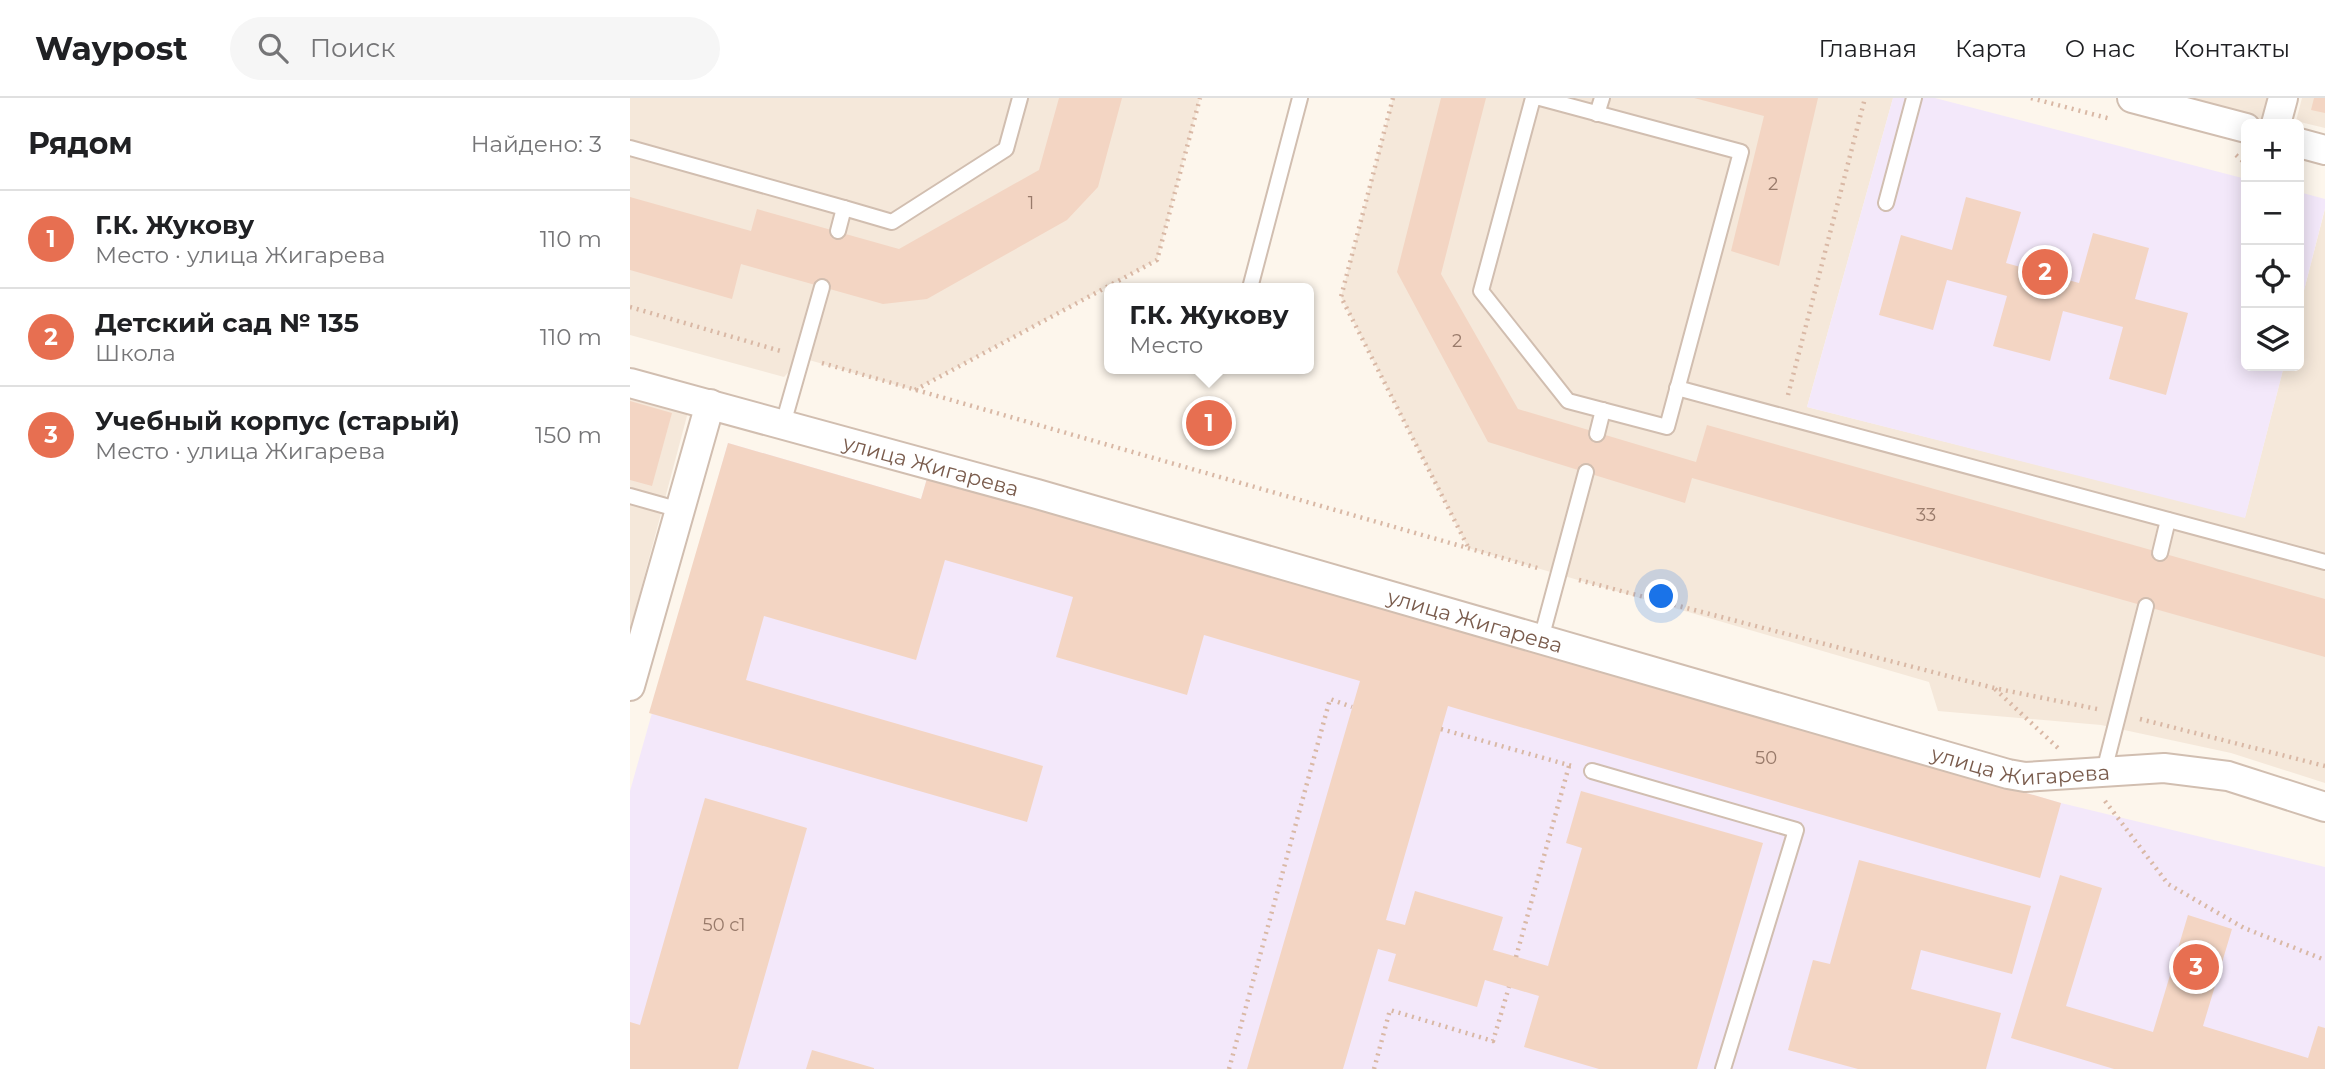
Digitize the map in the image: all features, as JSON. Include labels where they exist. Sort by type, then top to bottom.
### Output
[{"type":"street","points":[[2132,98],[2241,127]]},
{"type":"street","points":[[2278,119],[2284,98]]},
{"type":"street","points":[[2304,144],[2325,150]]},
{"type":"street","name":"улица Жигарева","points":[[630,383],[1541,639],[2008,774],[2025,777],[2164,768],[2228,776],[2325,807]]},
{"type":"street","points":[[630,686],[710,404]]},
{"type":"lane","points":[[630,148],[892,222],[1006,149],[1020,98]]},
{"type":"lane","points":[[1251,283],[1300,98]]},
{"type":"lane","points":[[1533,98],[1481,291],[1568,401],[1667,427],[1741,152],[1540,98]]},
{"type":"lane","points":[[1597,114],[1601,98]]},
{"type":"lane","points":[[1886,203],[1914,98]]},
{"type":"lane","points":[[838,231],[844,208]]},
{"type":"lane","points":[[783,424],[822,287]]},
{"type":"lane","points":[[1677,388],[2325,562]]},
{"type":"lane","points":[[1597,434],[1603,410]]},
{"type":"lane","points":[[1541,639],[1586,472]]},
{"type":"lane","points":[[630,496],[680,510]]},
{"type":"lane","points":[[2160,553],[2168,520]]},
{"type":"lane","points":[[2094,772],[2119,714],[2146,606]]},
{"type":"lane","points":[[1592,771],[1796,830],[1723,1069]]},
{"type":"path","points":[[1114,283],[1157,260],[1200,98]]},
{"type":"path","points":[[1392,98],[1341,297],[1468,548]]},
{"type":"path","points":[[1782,416],[1865,98]]},
{"type":"path","points":[[914,390],[1104,288]]},
{"type":"path","points":[[985,411],[1559,574],[1994,688],[2119,714],[2325,766]]},
{"type":"path","points":[[1994,688],[2094,772],[2168,884],[2244,928],[2325,960]]},
{"type":"path","points":[[1229,1069],[1330,699],[1352,707]]},
{"type":"path","points":[[1441,730],[1592,771]]},
{"type":"path","points":[[1516,957],[1569,765]]},
{"type":"path","points":[[1374,1069],[1390,1010],[1493,1041],[1509,987]]},
{"type":"shaded area","points":[[630,98],[1200,98],[1157,260],[1114,283],[1104,283],[1104,288],[914,390],[802,358],[784,377],[630,335]]},
{"type":"shaded area","points":[[1393,98],[1893,98],[1807,407],[2245,517],[2283,371],[2304,371],[2304,291],[2325,209],[2325,783],[2231,753],[2101,725],[1938,711],[1929,682],[1468,548],[1341,297]]},
{"type":"shaded area","points":[[1893,98],[1935,98],[2241,178],[2241,371],[2283,371],[2245,518],[1807,407]]},
{"type":"shaded area","points":[[2133,98],[2283,98],[2277,119],[2241,119],[2241,123]]},
{"type":"shaded area","points":[[2302,98],[2325,98],[2325,128],[2304,123],[2304,119],[2297,119]]},
{"type":"shaded area","points":[[2304,193],[2325,199],[2304,290]]},
{"type":"shaded area","points":[[630,396],[688,412],[630,630]]},
{"type":"shaded area","points":[[728,443],[921,499],[928,475],[2061,803],[2325,867],[2325,1069],[630,1069],[630,791]]},
{"type":"building","points":[[1059,98],[1122,98],[1098,187],[1067,220],[927,299],[883,304],[741,264],[732,299],[630,270],[630,197],[751,231],[757,209],[899,249],[1039,170]]},
{"type":"building","points":[[1441,98],[1486,98],[1441,274],[1518,409],[1696,462],[1707,425],[2325,599],[2325,657],[1692,478],[1685,503],[1488,442],[1397,272]]},
{"type":"building","points":[[1694,98],[1818,98],[1779,266],[1731,251],[1764,116]]},
{"type":"building","points":[[2314,98],[2325,98],[2325,113],[2311,110]]},
{"type":"building","points":[[1966,197],[2021,212],[2006,263],[2079,283],[2093,233],[2149,248],[2135,299],[2188,313],[2166,395],[2109,379],[2123,327],[2063,311],[2050,361],[1993,346],[2007,296],[1947,280],[1933,330],[1879,315],[1901,235],[1952,250]]},
{"type":"building","points":[[630,401],[672,413],[652,486],[630,480]]},
{"type":"building","points":[[728,443],[921,499],[928,475],[2061,803],[2040,878],[1448,706],[1386,920],[1405,925],[1415,891],[1503,917],[1493,950],[1548,966],[1582,848],[1566,843],[1581,791],[1763,843],[1697,1069],[1599,1069],[1524,1047],[1539,996],[1485,980],[1477,1007],[1388,981],[1396,954],[1378,949],[1343,1069],[1247,1069],[1360,681],[1204,635],[1187,695],[1056,657],[1073,597],[945,560],[916,660],[764,616],[746,680],[1043,766],[1027,822],[649,713]]},
{"type":"building","points":[[705,798],[807,828],[738,1069],[630,1069],[630,1022],[640,1025]]},
{"type":"building","points":[[1859,860],[2031,906],[2012,974],[1921,950],[1911,989],[2001,1013],[1986,1069],[1858,1069],[1788,1050],[1813,960],[1830,964]]},
{"type":"building","points":[[2060,875],[2102,888],[2066,1006],[2153,1032],[2188,915],[2232,929],[2203,1026],[2308,1058],[2318,1026],[2325,1028],[2325,1069],[2114,1069],[2011,1038]]},
{"type":"building","points":[[812,1050],[874,1068],[874,1069],[806,1069]]},
{"type":"place","name":"Детский сад № 135","points":[[2045,272]]},
{"type":"place","name":"Г.К. Жукову","points":[[1209,423]]},
{"type":"place","name":"Учебный корпус (старый)","points":[[2196,967]]}]
